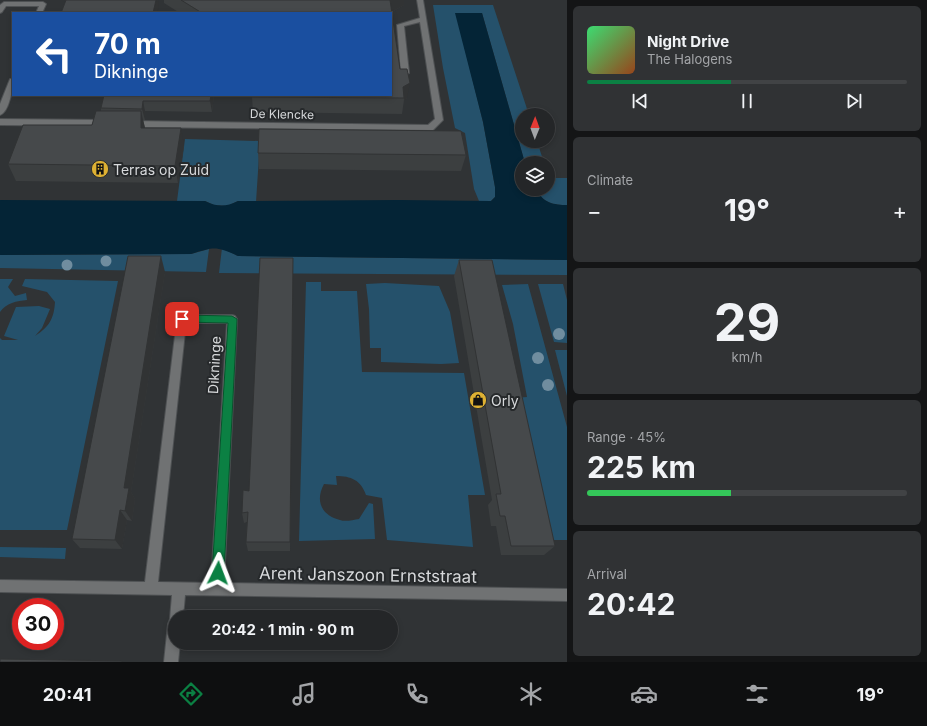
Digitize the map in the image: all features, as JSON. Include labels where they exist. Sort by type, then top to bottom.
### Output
[{"type":"street","name":"De Klencke","points":[[0,122],[430,128],[439,120],[420,0]]},
{"type":"street","points":[[0,11],[4,2],[44,2],[39,12]]},
{"type":"street","points":[[405,73],[400,25],[424,20]]},
{"type":"street","points":[[0,113],[12,83]]},
{"type":"street","name":"Dikninge","points":[[151,588],[182,319],[232,319],[217,589]]},
{"type":"street","name":"Arent Janszoon Ernststraat","points":[[0,586],[567,595]]},
{"type":"street","points":[[177,610],[179,588]]},
{"type":"street","points":[[171,662],[172,650]]},
{"type":"shaded area","points":[[433,5],[493,5],[527,108],[515,108],[515,128],[482,13],[456,13],[483,122],[495,187],[495,197],[491,201],[479,201],[474,189],[465,133],[455,128],[443,68]]},
{"type":"shaded area","points":[[455,13],[482,13],[515,128],[515,148],[521,148],[523,156],[515,156],[515,196],[541,196],[549,202],[567,205],[567,260],[238,256],[219,249],[210,249],[191,254],[0,255],[0,200],[205,201],[222,206],[238,201],[491,201],[495,197],[495,187],[483,122]]},
{"type":"shaded area","points":[[185,139],[260,141],[256,202],[238,201],[227,206],[214,205],[205,201],[177,201]]},
{"type":"shaded area","points":[[521,148],[539,148],[542,156],[523,156]]},
{"type":"shaded area","points":[[555,178],[567,178],[567,205],[549,202],[541,196],[555,196]]},
{"type":"shaded area","points":[[222,248],[238,256],[567,260],[567,275],[219,273]]},
{"type":"shaded area","points":[[209,249],[206,272],[0,268],[0,255],[191,254]]},
{"type":"shaded area","points":[[0,279],[13,279],[8,287],[15,296],[26,293],[27,300],[5,306],[0,312]]},
{"type":"shaded area","points":[[25,279],[118,281],[67,530],[0,530],[0,338],[2,340],[18,340],[4,336],[16,307],[39,306],[50,309],[42,328],[35,336],[50,322],[55,302],[47,292],[22,286]]},
{"type":"shaded area","points":[[306,282],[321,282],[321,291],[357,291],[362,372],[464,373],[485,495],[468,495],[473,547],[387,540],[382,498],[366,495],[358,482],[351,478],[336,476],[337,485],[324,484],[321,490],[320,502],[324,511],[333,518],[344,521],[359,519],[369,503],[373,504],[375,539],[299,541]]},
{"type":"shaded area","points":[[385,283],[439,286],[450,312],[459,363],[441,364],[381,362],[381,348],[370,348],[369,309],[366,284]]},
{"type":"shaded area","points":[[528,284],[567,427],[567,540],[546,540],[514,398],[527,397],[513,324],[502,285]]},
{"type":"shaded area","points":[[538,284],[563,284],[567,300],[567,343],[554,342]]},
{"type":"shaded area","points":[[555,350],[567,350],[567,396]]},
{"type":"shaded area","points":[[0,547],[66,548],[65,559],[0,557]]},
{"type":"building","points":[[66,0],[156,0],[153,12],[61,12]]},
{"type":"building","points":[[181,0],[390,0],[392,12],[200,12]]},
{"type":"building","points":[[392,14],[400,69],[407,69],[410,83],[403,87],[404,98],[252,97],[392,96]]},
{"type":"building","points":[[104,96],[211,96],[210,101],[143,101],[142,109],[101,108]]},
{"type":"building","points":[[96,111],[141,111],[141,128],[181,128],[175,166],[8,164],[23,125],[92,125]]},
{"type":"building","points":[[259,129],[461,131],[466,155],[258,153]]},
{"type":"building","points":[[128,256],[161,256],[124,488],[129,488],[125,511],[120,510],[115,540],[72,539]]},
{"type":"building","points":[[260,258],[293,258],[290,542],[246,542],[248,512],[242,513],[243,490],[249,491]]},
{"type":"building","points":[[459,260],[492,260],[555,546],[511,546],[505,516],[500,516],[496,494],[501,494]]},
{"type":"building","points":[[0,659],[122,661],[122,662],[0,662]]},
{"type":"place","name":"Terras op Zuid","points":[[100,169]]},
{"type":"place","name":"Orly","points":[[478,400]]},
{"type":"route","points":[[182,319],[232,319],[218,573]]}]
